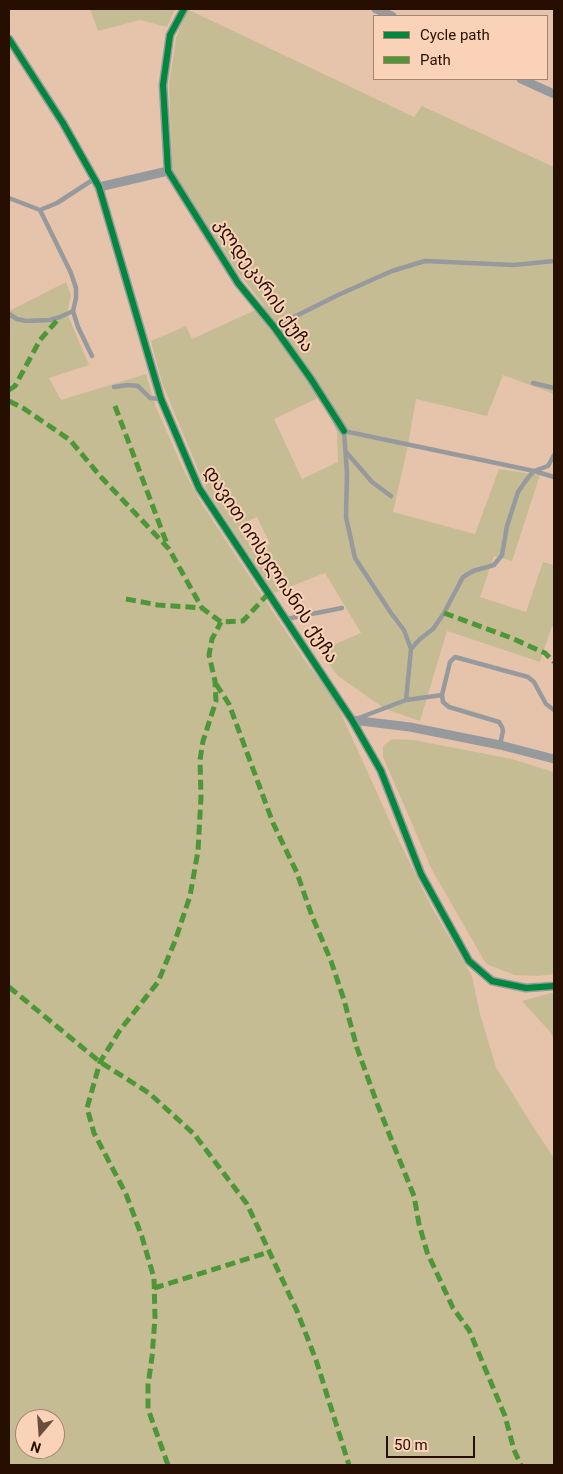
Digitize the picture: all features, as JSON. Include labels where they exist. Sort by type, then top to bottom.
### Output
[{"type":"street","name":"კლდეკარის ქუჩა","points":[[184,9],[170,36],[163,85],[168,171],[238,283],[274,327],[311,379],[344,431]]},
{"type":"street","points":[[376,9],[390,15]]},
{"type":"street","name":"დავით იოსელიანის ქუჩა","points":[[9,39],[63,123],[97,183],[161,399],[199,488],[352,720],[381,771],[421,874],[469,961],[492,981],[526,988],[554,986]]},
{"type":"street","points":[[523,80],[554,94]]},
{"type":"street","points":[[97,183],[168,171]]},
{"type":"street","points":[[352,720],[410,727],[554,758]]},
{"type":"lane","points":[[40,210],[97,183]]},
{"type":"lane","points":[[9,198],[40,210],[71,273],[76,288],[73,310],[78,327],[92,356]]},
{"type":"lane","points":[[274,327],[392,271],[425,261],[514,264],[554,261]]},
{"type":"lane","points":[[9,314],[17,319],[26,321],[50,320],[60,318],[73,310]]},
{"type":"lane","points":[[533,384],[554,388]]},
{"type":"lane","points":[[114,387],[138,386],[150,398],[161,399]]},
{"type":"lane","points":[[406,700],[411,649],[404,630],[355,558],[346,518],[348,473],[344,431],[534,471],[554,477]]},
{"type":"lane","points":[[346,452],[372,482],[391,496]]},
{"type":"lane","points":[[411,649],[433,629],[444,613],[463,577],[473,571],[494,565],[502,555],[506,526],[518,492],[534,471],[548,466],[554,455]]},
{"type":"lane","points":[[285,619],[342,608]]},
{"type":"lane","points":[[500,745],[503,731],[499,722],[449,707],[443,702],[442,695],[450,662],[455,657],[528,676],[534,682],[546,704],[554,710]]},
{"type":"lane","points":[[352,720],[406,700],[442,695]]},
{"type":"shaded area","points":[[90,9],[175,9],[167,27],[140,20],[98,31]]},
{"type":"shaded area","points":[[187,9],[414,117],[422,106],[554,167],[554,394],[503,375],[487,416],[416,399],[393,512],[475,534],[499,469],[540,475],[512,561],[494,556],[480,597],[526,612],[543,562],[554,565],[554,627],[552,626],[540,662],[447,631],[420,721],[385,709],[338,676],[319,651],[361,633],[325,573],[274,593],[207,491],[162,383],[151,341],[186,326],[192,339],[264,306],[237,271],[172,170],[169,85],[176,38]],"holes":[[[320,397],[337,432],[338,462],[302,479],[274,419]],[[257,517],[270,544],[253,552],[241,524]]]},
{"type":"shaded area","points":[[66,282],[71,295],[67,313],[89,365],[49,378],[61,400],[146,374],[156,407],[185,473],[202,504],[306,662],[329,691],[339,709],[431,906],[472,976],[480,1014],[496,1067],[554,1158],[554,1465],[9,1465],[9,311]]},
{"type":"shaded area","points":[[392,739],[414,740],[512,759],[554,772],[554,974],[538,976],[515,975],[486,964],[432,870],[383,757],[383,746]]},
{"type":"shaded area","points":[[554,993],[554,1040],[551,1033],[522,1001]]},
{"type":"marked path","points":[[9,390],[15,386],[40,340],[60,317]]},
{"type":"marked path","points":[[9,401],[23,408],[70,440],[101,477],[169,549],[202,608]]},
{"type":"marked path","points":[[115,406],[167,544]]},
{"type":"marked path","points":[[126,599],[158,605],[202,608],[221,622],[243,621],[268,594]]},
{"type":"marked path","points":[[444,613],[509,637],[545,653],[554,662]]},
{"type":"marked path","points":[[168,1465],[148,1409],[148,1385],[155,1318],[154,1278],[142,1237],[126,1194],[94,1133],[87,1108],[100,1062],[120,1030],[158,982],[175,941],[190,896],[198,851],[201,797],[200,760],[203,741],[216,701],[215,681],[209,655],[212,639],[221,622]]},
{"type":"marked path","points":[[216,684],[229,704],[273,823],[297,873],[312,916],[331,961],[357,1048],[414,1196],[427,1252],[453,1308],[469,1330],[505,1416],[514,1450],[521,1465]]},
{"type":"marked path","points":[[9,987],[100,1062],[149,1093],[194,1134],[247,1204],[297,1311],[316,1360],[349,1465]]},
{"type":"marked path","points":[[154,1288],[269,1252]]},
{"type":"cycle path","points":[[184,9],[170,35],[163,85],[168,171],[238,283],[274,327],[311,379],[344,431]]},
{"type":"cycle path","points":[[9,39],[63,123],[99,187],[161,399],[199,488],[352,720],[381,771],[421,874],[469,961],[492,981],[526,988],[554,986]]}]
